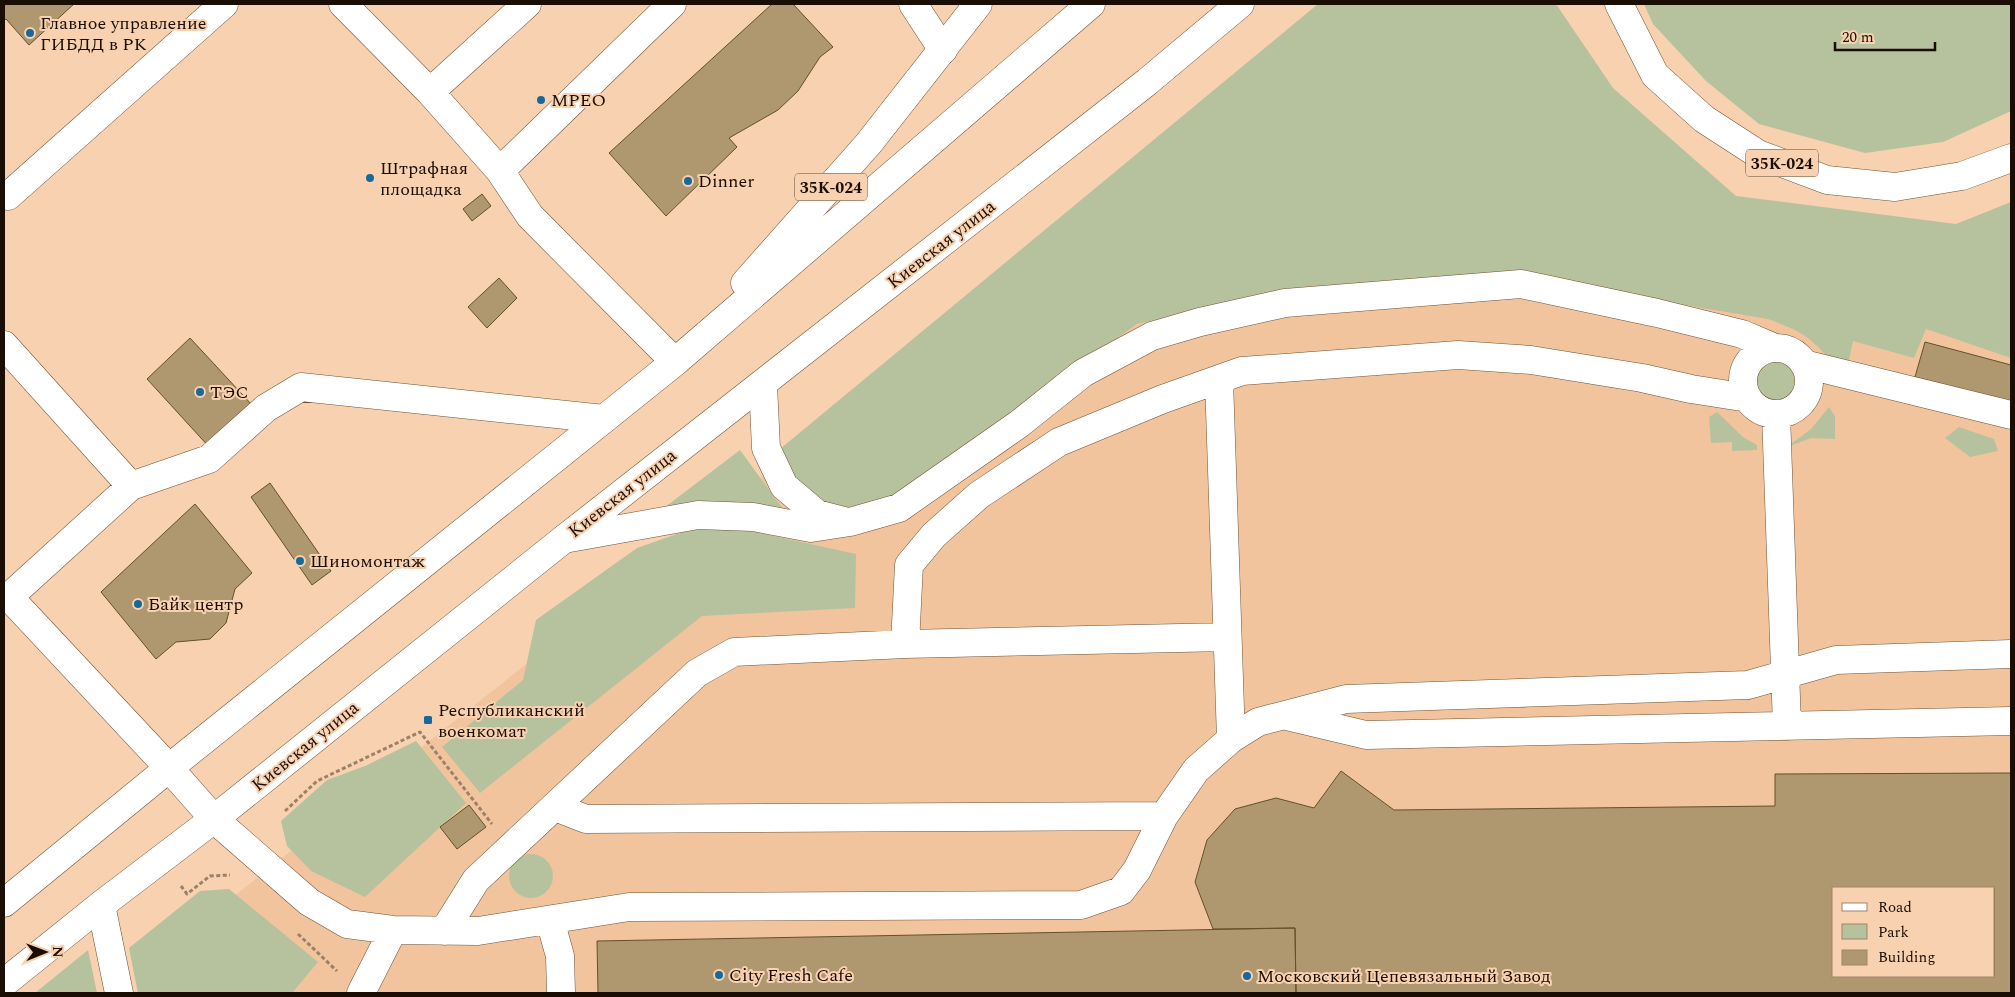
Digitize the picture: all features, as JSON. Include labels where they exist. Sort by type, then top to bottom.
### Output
[{"type":"main road","points":[[8,196],[224,4]]},
{"type":"main road","points":[[343,4],[430,92],[500,171],[522,222],[675,362]]},
{"type":"main road","points":[[430,92],[527,4]]},
{"type":"main road","points":[[500,171],[672,4]]},
{"type":"main road","points":[[913,4],[943,50]]},
{"type":"main road","name":"35К-024","points":[[675,362],[869,143],[978,4]]},
{"type":"main road","points":[[4,903],[169,768],[675,362],[1091,4]]},
{"type":"main road","name":"Киевская улица","points":[[4,983],[1147,82],[1240,4]]},
{"type":"main road","name":"35К-024","points":[[1619,4],[1655,75],[1704,119],[1758,154],[1827,180],[1895,187],[1962,176],[2011,158]]},
{"type":"main road","points":[[564,540],[698,515],[752,517],[811,528],[850,522],[899,508],[1019,424],[1082,372],[1152,336],[1200,322],[1285,303],[1522,284],[1657,313],[1733,332],[1792,353],[1804,364],[2011,415]]},
{"type":"main road","points":[[4,345],[131,486]]},
{"type":"main road","points":[[1775,348],[1757,354],[1745,370],[1744,389],[1755,407],[1765,412],[1776,414],[1795,408],[1802,401],[1809,383],[1804,364]]},
{"type":"main road","points":[[905,644],[909,565],[934,535],[979,495],[1059,442],[1163,399],[1242,371],[1458,355],[1530,360],[1748,398]]},
{"type":"main road","points":[[1219,380],[1231,739]]},
{"type":"main road","points":[[763,385],[766,448],[784,486],[817,514],[850,522]]},
{"type":"main road","points":[[604,419],[301,387],[266,408],[209,459],[131,486],[9,597],[169,768],[214,819],[309,902],[347,924],[393,930],[478,931],[629,908],[1081,905],[1121,891],[1137,870],[1164,816],[1196,770],[1231,739],[1258,722],[1346,699],[1748,685],[1836,660],[2011,654]]},
{"type":"main road","points":[[1776,414],[1787,726]]},
{"type":"main road","points":[[444,931],[476,880],[697,673],[734,652],[905,644],[1227,637]]},
{"type":"main road","points":[[1284,715],[1366,735],[2011,721]]},
{"type":"main road","points":[[555,807],[586,819],[1164,816]]},
{"type":"main road","points":[[101,905],[119,993]]},
{"type":"main road","points":[[550,920],[560,956],[561,993]]},
{"type":"main road","points":[[361,993],[393,930]]},
{"type":"path","points":[[285,811],[317,781],[420,732],[511,848]]},
{"type":"path","points":[[181,886],[187,894],[210,876],[235,875]]},
{"type":"path","points":[[291,927],[340,974]]},
{"type":"shaded area","points":[[1786,228],[2011,326],[2011,993],[165,993],[156,958],[1019,273]]},
{"type":"green space","points":[[1318,4],[1556,4],[1613,88],[1736,196],[1956,224],[2011,202],[2011,358],[1926,329],[1914,358],[1853,341],[1847,369],[1832,362],[1812,341],[1800,333],[1768,319],[1522,278],[1279,292],[1137,324],[895,498],[849,512],[820,504],[801,490],[780,449]]},
{"type":"green space","points":[[1644,4],[2011,4],[2011,111],[1943,142],[1865,153],[1759,124],[1706,81],[1653,24]]},
{"type":"green space","points":[[1773,361],[1786,365],[1792,371],[1796,384],[1792,397],[1786,403],[1773,407],[1760,403],[1754,397],[1750,384],[1754,371],[1760,365]]},
{"type":"green space","points":[[1829,407],[1835,416],[1835,439],[1811,438],[1787,447],[1811,429]]},
{"type":"green space","points":[[1717,412],[1743,437],[1757,445],[1757,450],[1732,451],[1732,442],[1711,443],[1709,417]]},
{"type":"green space","points":[[1959,427],[1994,439],[1998,451],[1970,457],[1945,438]]},
{"type":"green space","points":[[740,450],[785,512],[652,517]]},
{"type":"green space","points":[[728,526],[856,554],[855,608],[702,616],[480,793],[442,747],[523,680],[536,620],[637,548],[694,528]]},
{"type":"green space","points":[[416,741],[466,803],[365,897],[311,871],[287,846],[281,821],[327,780],[365,766]]},
{"type":"green space","points":[[527,854],[535,854],[547,860],[553,876],[547,892],[535,898],[527,898],[515,892],[509,880],[509,872],[515,860]]},
{"type":"green space","points":[[229,889],[318,962],[292,993],[138,993],[129,948],[200,891]]},
{"type":"green space","points":[[88,950],[97,993],[35,993]]},
{"type":"building","name":"Главное управление ГИБДД в РК","points":[[4,4],[74,4],[29,45],[6,19],[4,21]]},
{"type":"building","points":[[772,4],[793,4],[833,47],[820,57],[798,91],[778,110],[729,138],[737,147],[666,216],[609,153]]},
{"type":"building","points":[[482,194],[491,206],[472,221],[463,209]]},
{"type":"building","points":[[499,278],[517,298],[487,328],[468,307]]},
{"type":"building","name":"ТЭС","points":[[190,338],[253,406],[211,449],[147,379]]},
{"type":"building","points":[[1925,342],[2011,365],[2011,402],[1915,377]]},
{"type":"building","points":[[270,483],[331,571],[312,585],[251,497]]},
{"type":"building","points":[[195,504],[252,573],[235,589],[226,623],[210,639],[176,642],[156,659],[101,592]]},
{"type":"building","points":[[1341,771],[1394,810],[1775,806],[1775,774],[2011,773],[2011,993],[1296,993],[1295,928],[1213,929],[1195,882],[1207,840],[1235,809],[1276,798],[1314,808]]},
{"type":"building","points":[[469,805],[486,827],[457,849],[440,827]]},
{"type":"building","points":[[1295,928],[1296,993],[598,993],[597,941]]},
{"type":"place","name":"Главное управление ГИБДД в РК","points":[[30,33]]},
{"type":"place","name":"МРЕО","points":[[541,100]]},
{"type":"place","name":"Штрафная площадка","points":[[370,178]]},
{"type":"place","name":"Dinner","points":[[688,181]]},
{"type":"place","name":"ТЭС","points":[[200,392]]},
{"type":"place","name":"Шиномонтаж","points":[[300,561]]},
{"type":"place","name":"Байк центр","points":[[138,604]]},
{"type":"place","name":"Республиканский военкомат","points":[[428,720]]},
{"type":"place","name":"City Fresh Cafe","points":[[719,975]]},
{"type":"place","name":"Московский Цепевязальный Завод","points":[[1247,976]]}]
